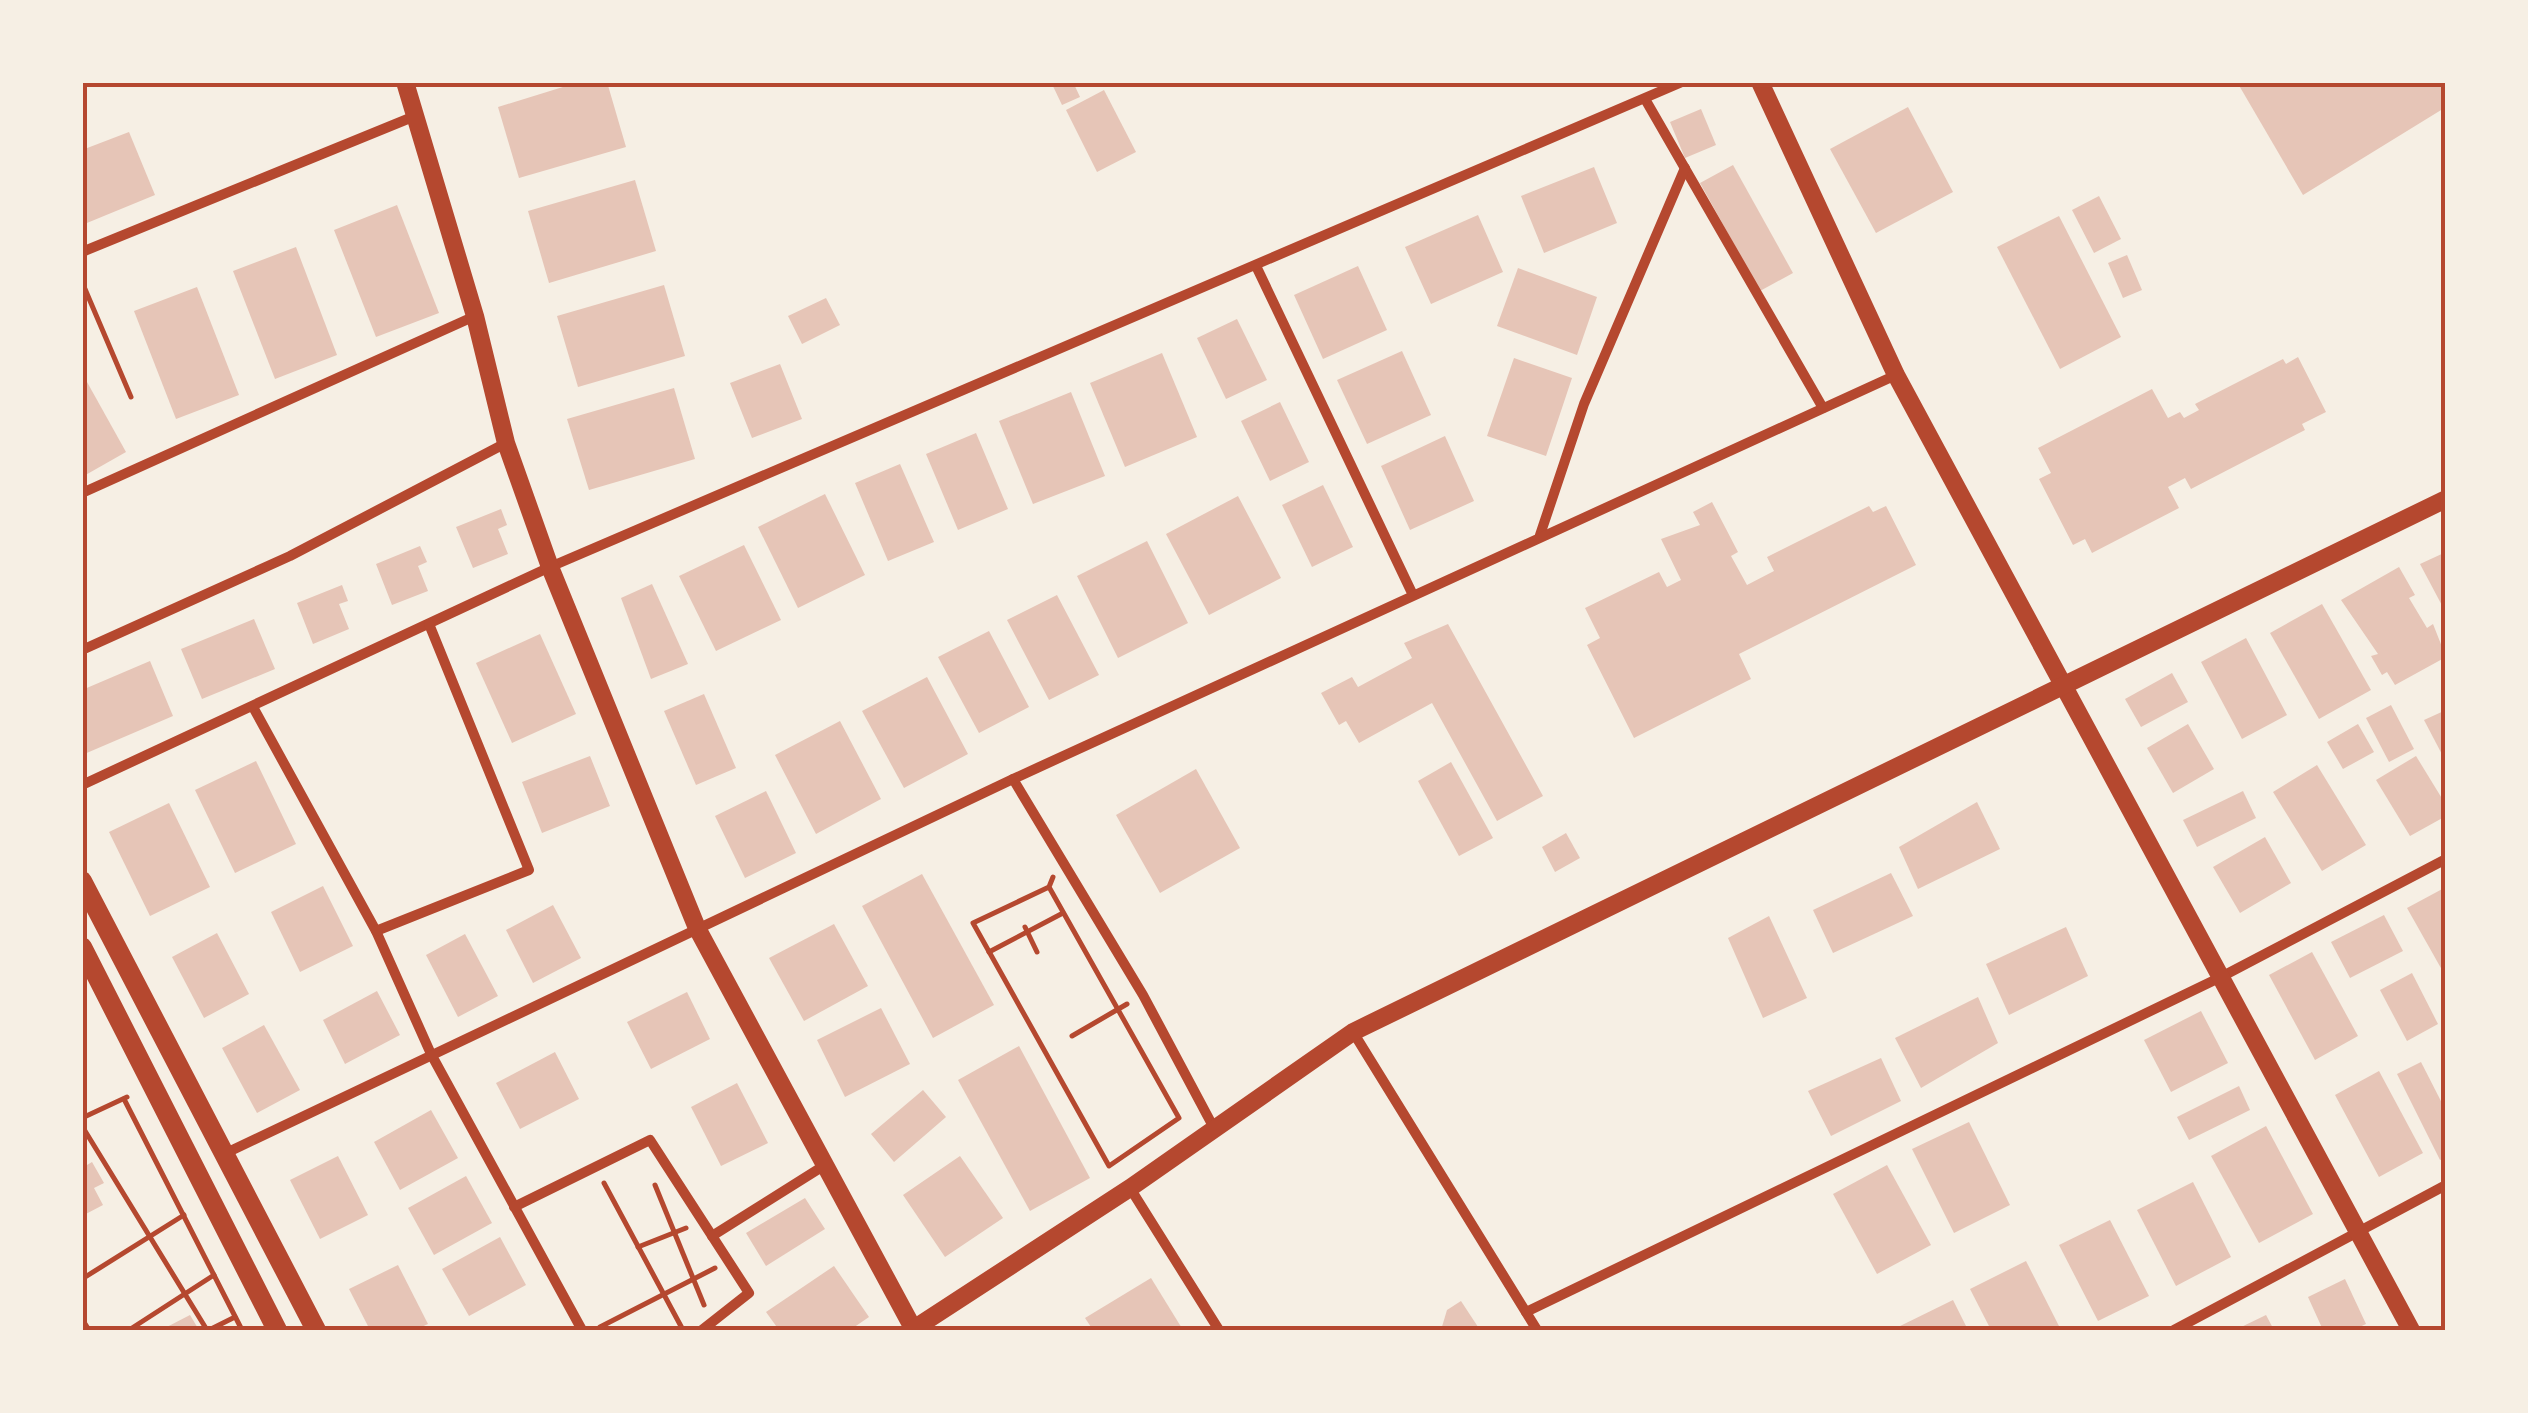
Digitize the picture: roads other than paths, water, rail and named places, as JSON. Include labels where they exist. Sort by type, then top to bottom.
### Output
[{"type":"main road","points":[[82,881],[316,1330]]},
{"type":"main road","points":[[82,947],[277,1330]]},
{"type":"street","points":[[405,82],[474,316],[506,443],[550,566],[697,928],[913,1330],[1130,1188],[1353,1032],[2446,499]]},
{"type":"street","points":[[82,784],[550,566],[1257,268],[1682,82]]},
{"type":"street","points":[[1760,82],[1896,375],[2411,1330]]},
{"type":"street","points":[[1645,99],[1823,408]]},
{"type":"street","points":[[82,252],[416,116]]},
{"type":"street","points":[[1540,535],[1584,404],[1685,168]]},
{"type":"street","points":[[1257,268],[1412,594]]},
{"type":"street","points":[[82,493],[474,316]]},
{"type":"street","points":[[223,1154],[1012,779],[1896,375]]},
{"type":"street","points":[[82,650],[290,556],[506,443]]},
{"type":"street","points":[[376,932],[529,870],[429,624]]},
{"type":"street","points":[[253,707],[376,932],[431,1054],[582,1330]]},
{"type":"street","points":[[1012,779],[1070,870],[1215,1130]]},
{"type":"street","points":[[1526,1312],[2221,977],[2446,859]]},
{"type":"street","points":[[1353,1032],[1537,1330]]},
{"type":"street","points":[[514,1207],[650,1140],[749,1293],[707,1327]]},
{"type":"street","points":[[712,1236],[825,1165]]},
{"type":"street","points":[[2174,1330],[2446,1186]]},
{"type":"street","points":[[1130,1188],[1219,1330]]}]
